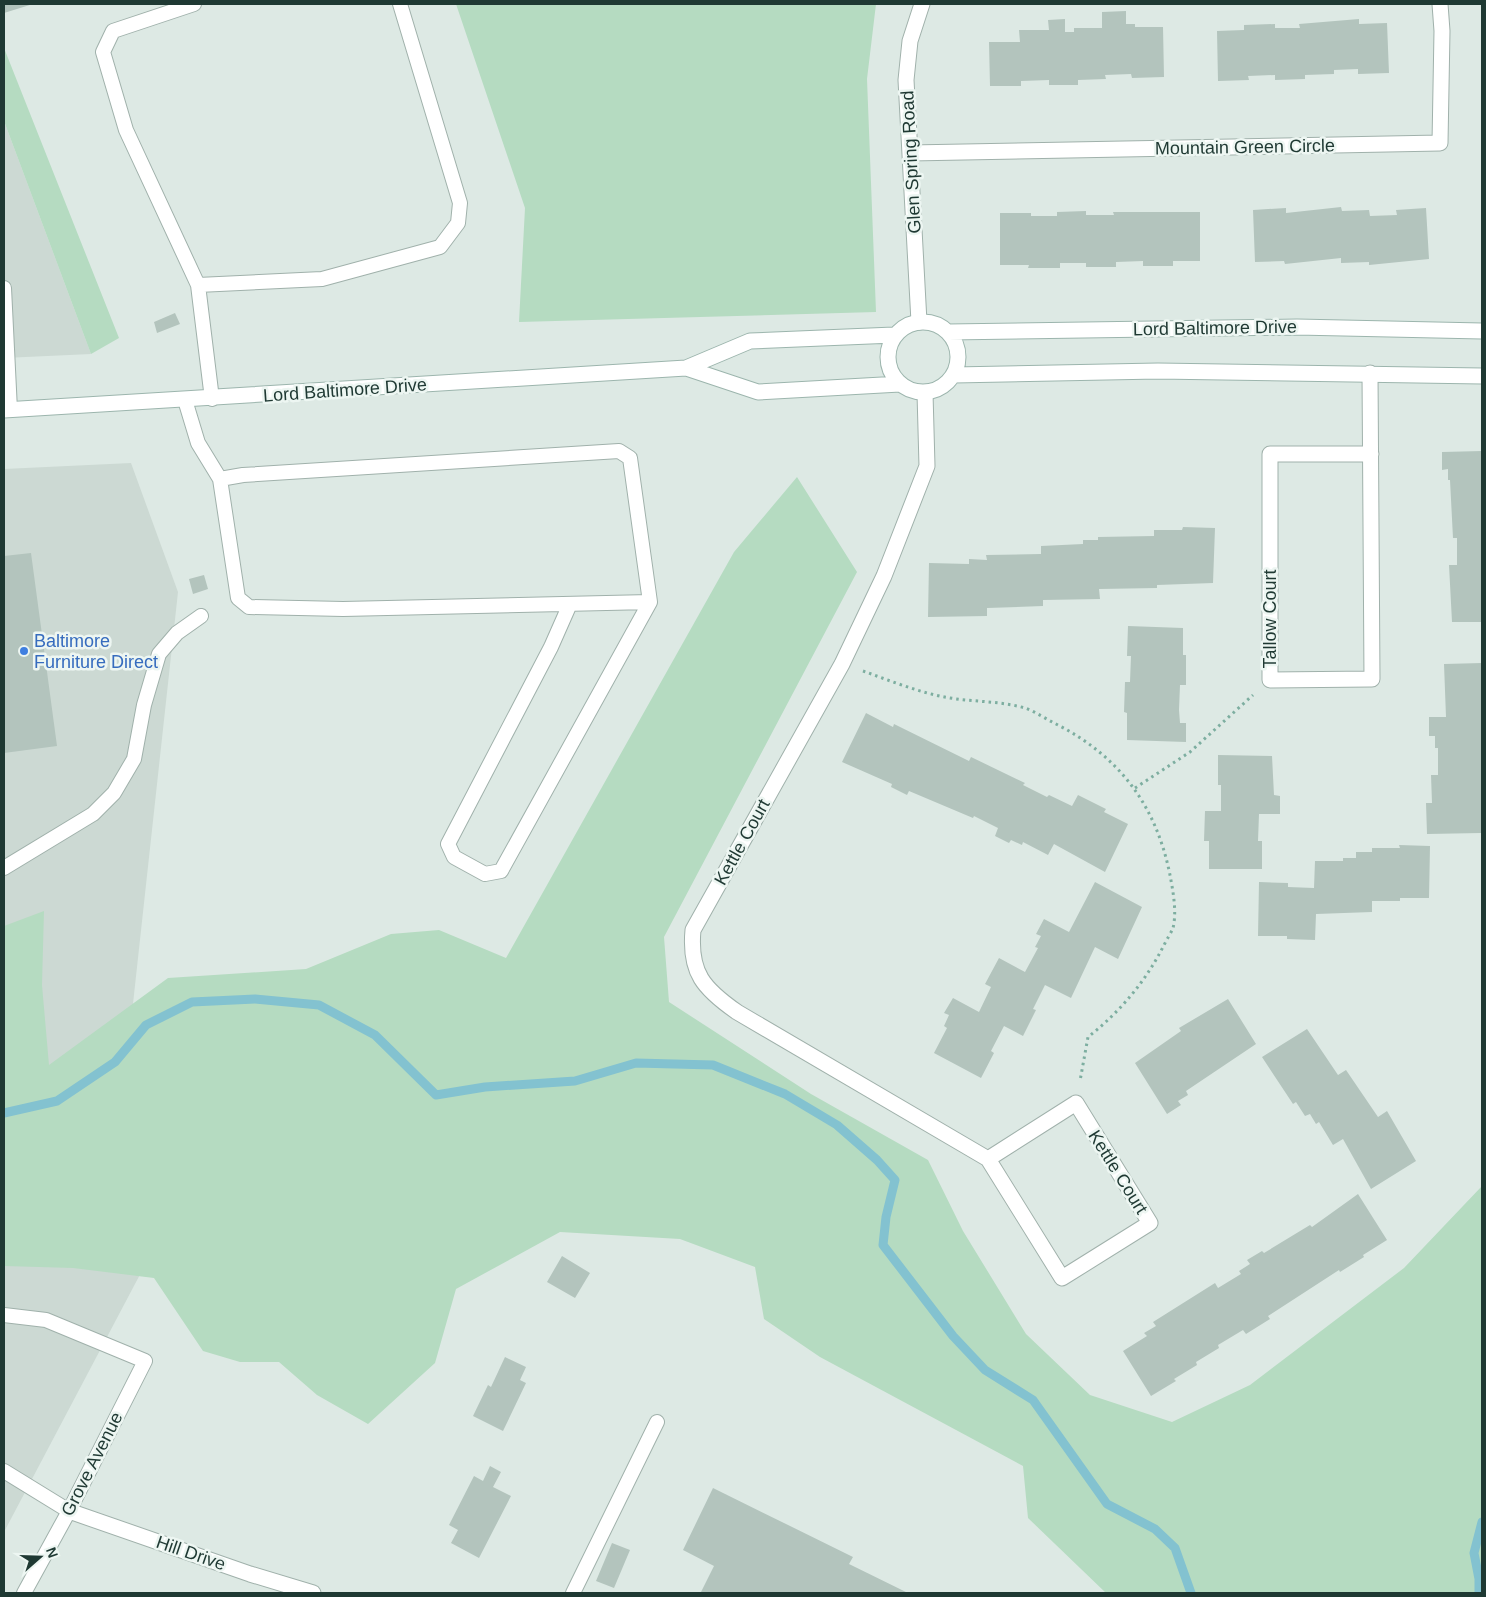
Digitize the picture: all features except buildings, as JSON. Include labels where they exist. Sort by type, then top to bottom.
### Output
[{"type":"street","name":"Glen Spring Road","points":[[919,322],[906,80],[910,41],[922,4]]},
{"type":"street","name":"Mountain Green Circle","points":[[910,154],[1440,143],[1442,31],[1440,4]]},
{"type":"street","name":"Lord Baltimore Drive","points":[[7,410],[212,399],[686,368],[750,341],[894,335],[901,329],[919,322],[930,322],[948,332],[1297,327],[1482,331]]},
{"type":"street","points":[[925,393],[936,390],[946,384],[954,375],[958,364],[958,352],[955,342],[948,332]]},
{"type":"street","points":[[894,335],[889,345],[888,361],[892,376],[900,384]]},
{"type":"street","name":"Lord Baltimore Drive","points":[[686,368],[758,392],[900,384],[907,390],[925,393]]},
{"type":"street","points":[[954,375],[1158,371],[1482,376]]},
{"type":"street","name":"Tallow Court","points":[[1370,374],[1371,454],[1372,679],[1270,680],[1270,454],[1371,454]]},
{"type":"street","name":"Kettle Court","points":[[925,393],[927,466],[884,576],[842,664],[693,930],[691,952],[697,976],[715,996],[737,1012],[988,1159],[1062,1278],[1150,1223],[1076,1104]]},
{"type":"street","points":[[988,1159],[1076,1104]]},
{"type":"street","name":"Hill Drive","points":[[69,1511],[250,1574],[313,1593]]},
{"type":"lane","points":[[194,4],[113,32],[103,52],[126,130],[198,285],[212,399]]},
{"type":"lane","points":[[198,285],[322,279],[440,246],[458,223],[460,204],[400,4]]},
{"type":"lane","points":[[4,288],[7,410]]},
{"type":"lane","points":[[185,400],[198,443],[220,478],[238,598],[249,607],[343,609],[650,602]]},
{"type":"lane","points":[[220,478],[619,451],[630,458],[650,602],[501,871],[485,874],[454,857],[448,844],[551,647],[570,604]]},
{"type":"lane","points":[[4,868],[93,814],[114,793],[134,759],[144,705],[159,654],[177,634],[201,616]]},
{"type":"lane","name":"Grove Avenue","points":[[4,1315],[46,1320],[145,1361],[69,1511],[24,1593]]},
{"type":"lane","points":[[573,1593],[657,1422]]},
{"type":"lane","points":[[4,1471],[69,1511]]},
{"type":"path","points":[[842,664],[949,698],[1026,708],[1065,728],[1106,755],[1134,788],[1151,819],[1167,856],[1174,893],[1173,928],[1156,962],[1136,990],[1111,1019],[1088,1037],[1076,1104]]},
{"type":"path","points":[[1134,788],[1190,752],[1270,680]]},
{"type":"shaded area","points":[[4,121],[91,354],[4,358]]},
{"type":"shaded area","points":[[131,463],[178,592],[111,1205],[154,1248],[4,1532],[4,469]]},
{"type":"green space","points":[[456,4],[876,4],[867,79],[876,312],[519,322],[525,208]]},
{"type":"green space","points":[[4,48],[119,338],[91,354],[4,121]]},
{"type":"green space","points":[[797,477],[857,572],[664,937],[669,1002],[811,1094],[928,1160],[963,1231],[1026,1334],[1090,1395],[1172,1422],[1250,1385],[1404,1268],[1482,1186],[1482,1593],[1106,1593],[1028,1518],[1023,1466],[820,1357],[764,1319],[755,1267],[680,1239],[560,1232],[456,1289],[435,1363],[368,1424],[317,1395],[279,1362],[240,1362],[203,1351],[154,1278],[73,1268],[4,1266],[4,926],[44,911],[42,985],[49,1065],[168,978],[306,969],[391,934],[439,930],[506,958],[734,552]]},
{"type":"waterway","points":[[4,1113],[57,1101],[115,1062],[146,1025],[192,1002],[255,999],[319,1005],[375,1035],[436,1095],[485,1087],[575,1081],[636,1063],[713,1065],[785,1094],[837,1125],[877,1160],[895,1180],[886,1217],[883,1245],[953,1336],[985,1370],[1033,1400],[1107,1504],[1155,1529],[1175,1548],[1191,1593]]},
{"type":"waterway","points":[[1479,1593],[1479,1579],[1474,1553],[1482,1522]]},
{"type":"place","name":"Baltimore Furniture Direct","points":[[24,651]]}]
